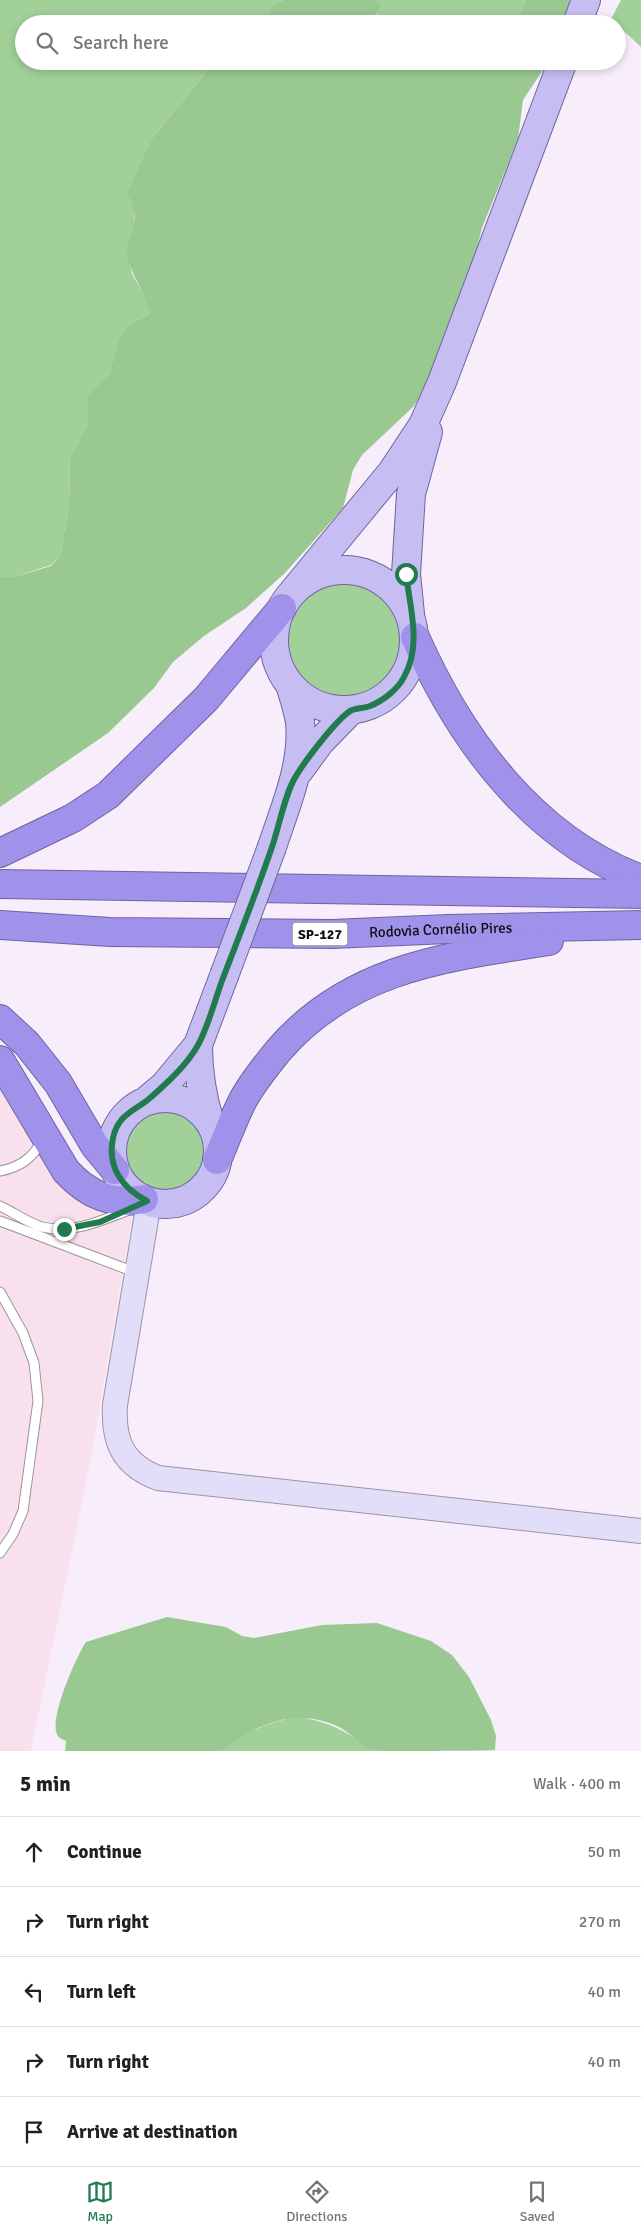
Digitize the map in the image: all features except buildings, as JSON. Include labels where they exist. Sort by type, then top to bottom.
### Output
[{"type":"highway","points":[[0,853],[73,818],[108,795],[206,699],[288,600]]},
{"type":"highway","points":[[412,627],[443,697],[490,763],[519,799],[549,825],[589,852],[624,872],[641,879]]},
{"type":"highway","points":[[0,884],[641,894]]},
{"type":"highway","name":"Rodovia Cornélio Pires","points":[[0,925],[110,932],[322,934],[448,929],[641,926]]},
{"type":"highway","points":[[217,1160],[243,1099],[269,1062],[297,1029],[331,1003],[382,976],[442,959],[641,926]]},
{"type":"highway","points":[[0,1019],[27,1044],[58,1083],[95,1146],[115,1170]]},
{"type":"highway","points":[[0,1060],[66,1171],[84,1188],[102,1198],[126,1203],[147,1201]]},
{"type":"main road","points":[[580,15],[586,0]]},
{"type":"main road","points":[[198,1045],[198,1074],[202,1099],[216,1141],[217,1160],[211,1177],[200,1191],[184,1201],[165,1204],[147,1201],[134,1194],[122,1184],[115,1170],[111,1153],[113,1136],[120,1121],[132,1108],[147,1100],[164,1086],[198,1045],[272,847],[295,778],[300,741],[300,721],[290,684],[280,667],[275,648],[276,628],[288,600],[392,472],[423,425],[442,382],[560,70]]},
{"type":"main road","points":[[290,684],[307,700],[328,709],[351,710],[378,702],[390,694],[404,678],[412,659],[412,627],[406,574],[411,494],[442,382]]},
{"type":"main road","points":[[288,600],[312,578],[335,570],[358,571],[381,580],[399,596],[412,627]]},
{"type":"main road","points":[[295,778],[320,742],[351,710]]},
{"type":"main road","points":[[147,1100],[165,1097],[183,1101],[198,1110],[210,1123]]},
{"type":"street","points":[[147,1201],[115,1405],[114,1427],[126,1455],[149,1474],[168,1479],[641,1530]]},
{"type":"lane","points":[[0,1171],[19,1167],[33,1156],[46,1136]]},
{"type":"lane","points":[[0,1206],[39,1231],[64,1229],[100,1222],[147,1201]]},
{"type":"lane","points":[[0,1221],[39,1231],[137,1273]]},
{"type":"lane","points":[[0,1292],[22,1333],[34,1363],[38,1401],[23,1511],[13,1534],[0,1553]]},
{"type":"shaded area","points":[[0,1075],[36,1138],[133,1214],[89,1468],[31,1751],[0,1751]]},
{"type":"green space","points":[[0,0],[283,0],[272,5],[267,15],[15,15],[15,70],[208,70],[153,137],[134,205],[134,226],[127,245],[132,274],[148,302],[150,314],[134,322],[117,344],[109,374],[88,394],[88,422],[70,458],[69,504],[60,556],[51,565],[14,577],[0,577]]},
{"type":"green space","points":[[283,0],[376,0],[381,8],[375,15],[267,15],[272,5]]},
{"type":"green space","points":[[376,0],[526,0],[518,15],[377,15]]},
{"type":"green space","points":[[526,0],[570,0],[566,15],[518,15]]},
{"type":"green space","points":[[621,0],[641,0],[641,47],[626,33],[626,15],[613,15]]},
{"type":"green space","points":[[208,70],[543,70],[523,100],[518,139],[482,228],[464,298],[434,375],[414,406],[362,455],[353,470],[343,508],[285,573],[246,608],[204,636],[173,662],[154,688],[108,733],[0,807],[0,577],[14,577],[51,566],[60,556],[69,504],[70,458],[88,422],[88,394],[109,374],[117,344],[123,333],[134,322],[150,314],[128,255],[127,245],[134,226],[134,216],[133,207],[127,194],[153,137]]},
{"type":"green space","points":[[344,581],[367,585],[386,598],[399,617],[403,640],[399,663],[386,682],[367,695],[344,699],[321,695],[302,682],[289,663],[285,640],[289,617],[302,598],[321,585]]},
{"type":"green space","points":[[158,1109],[174,1109],[189,1116],[200,1127],[207,1142],[204,1166],[195,1179],[174,1191],[158,1191],[143,1184],[132,1173],[125,1158],[125,1142],[132,1127],[143,1116]]},
{"type":"green space","points":[[167,1617],[226,1627],[242,1636],[254,1638],[322,1625],[377,1623],[431,1641],[452,1655],[469,1677],[491,1720],[496,1736],[495,1750],[378,1751],[363,1744],[339,1727],[324,1721],[293,1718],[263,1726],[236,1741],[223,1751],[65,1751],[66,1741],[57,1734],[57,1715],[70,1673],[86,1642]]},
{"type":"green space","points":[[298,1717],[330,1725],[376,1751],[223,1751],[240,1738],[258,1728]]},
{"type":"route","points":[[64,1229],[100,1222],[147,1201],[134,1194],[122,1184],[115,1170],[111,1153],[113,1136],[120,1121],[132,1108],[147,1100],[164,1086],[198,1045],[272,847],[295,778],[320,742],[351,710],[372,705],[390,694],[404,678],[412,659],[414,637],[406,574]]}]
